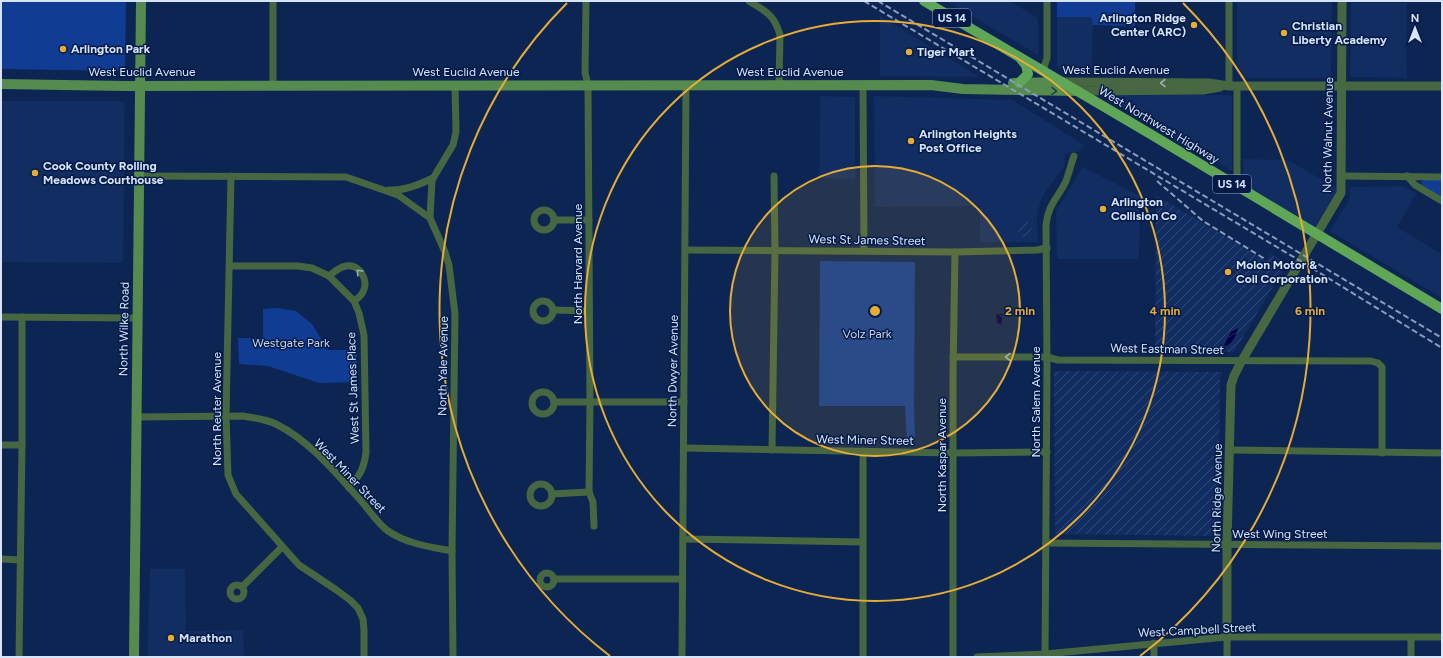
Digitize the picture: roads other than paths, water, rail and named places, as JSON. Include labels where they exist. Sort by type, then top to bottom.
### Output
[{"type":"main road","name":"North Wilke Road","points":[[134,657],[141,1]]},
{"type":"main road","name":"West Northwest Highway","points":[[924,1],[1043,70],[1442,309]]},
{"type":"main road","points":[[1019,83],[1028,74],[1026,65],[1020,57]]},
{"type":"main road","name":"West Euclid Avenue","points":[[1,84],[140,86],[931,85],[956,82],[1062,82]]},
{"type":"main road","name":"West Euclid Avenue","points":[[931,85],[963,89],[1078,91]]},
{"type":"street","points":[[273,1],[273,85]]},
{"type":"street","name":"North Harvard Avenue","points":[[586,1],[585,73],[588,85],[590,403],[588,492],[593,502],[594,526]]},
{"type":"street","points":[[749,1],[770,14],[778,28],[780,35],[779,85]]},
{"type":"street","points":[[1043,70],[1047,58],[1047,1]]},
{"type":"street","points":[[1230,1],[1237,186]]},
{"type":"street","name":"North Walnut Avenue","points":[[1242,362],[1318,235],[1341,193],[1342,1]]},
{"type":"street","name":"West Euclid Avenue","points":[[1062,82],[1209,83],[1233,86],[1442,86]]},
{"type":"street","name":"North Yale Avenue","points":[[453,657],[452,552],[455,314],[449,265],[430,218],[433,178],[453,145],[456,132],[455,85]]},
{"type":"street","name":"North Dwyer Avenue","points":[[682,657],[686,85]]},
{"type":"street","points":[[863,85],[864,251]]},
{"type":"street","name":"West Euclid Avenue","points":[[1078,91],[1203,90],[1233,86]]},
{"type":"street","name":"North Salem Avenue","points":[[1045,655],[1047,216],[1052,201],[1066,181],[1074,156]]},
{"type":"street","points":[[139,176],[346,177],[398,195],[430,218]]},
{"type":"street","name":"North Reuter Avenue","points":[[231,176],[226,416],[228,475],[236,494],[282,548],[299,565],[336,589],[358,608],[363,619],[364,657]]},
{"type":"street","points":[[772,450],[775,250],[774,176]]},
{"type":"street","points":[[1342,176],[1442,177]]},
{"type":"street","points":[[1407,176],[1415,185],[1442,201]]},
{"type":"street","points":[[382,189],[394,190],[407,188],[422,184],[433,178]]},
{"type":"street","points":[[554,220],[589,220]]},
{"type":"street","name":"West St James Street","points":[[686,250],[1010,252],[1047,248]]},
{"type":"street","name":"North Kaspar Avenue","points":[[953,657],[953,357],[955,252]]},
{"type":"street","name":"West St James Place","points":[[230,266],[298,266],[317,270],[329,276],[354,301],[364,335],[366,452],[361,474],[349,488]]},
{"type":"street","points":[[329,276],[345,266],[354,266],[360,270],[364,277],[364,291],[354,301]]},
{"type":"street","points":[[553,310],[589,311]]},
{"type":"street","points":[[1,317],[137,318]]},
{"type":"street","points":[[19,657],[22,317]]},
{"type":"street","name":"West Eastman Street","points":[[953,357],[1047,357],[1058,360],[1242,362],[1372,361],[1381,366],[1382,370],[1382,453]]},
{"type":"street","name":"North Ridge Avenue","points":[[1227,637],[1227,544],[1232,385],[1234,376],[1242,362]]},
{"type":"street","points":[[554,402],[684,402]]},
{"type":"street","name":"West Miner Street","points":[[136,417],[243,416],[260,419],[275,424],[292,434],[309,447],[349,488],[387,531],[419,544],[452,552]]},
{"type":"street","points":[[1,445],[22,445]]},
{"type":"street","name":"West Miner Street","points":[[684,448],[953,453],[1047,452]]},
{"type":"street","points":[[1230,450],[1442,453]]},
{"type":"street","points":[[863,451],[863,657]]},
{"type":"street","points":[[552,494],[588,492]]},
{"type":"street","points":[[683,539],[863,542]]},
{"type":"street","name":"West Wing Street","points":[[1046,543],[1442,546]]},
{"type":"street","points":[[242,587],[282,548]]},
{"type":"street","points":[[1,559],[20,560]]},
{"type":"street","points":[[554,580],[682,580]]},
{"type":"street","points":[[1227,637],[1227,657]]},
{"type":"street","name":"West Campbell Street","points":[[977,657],[1045,655],[1154,643],[1227,637],[1442,637]]},
{"type":"street","points":[[1411,638],[1411,657]]},
{"type":"street","points":[[1154,643],[1154,657]]},
{"type":"water","points":[[996,313],[1003,314],[1001,325],[997,324]]},
{"type":"water","points":[[1238,328],[1233,339],[1227,346],[1224,347],[1231,332]]},
{"type":"railway","points":[[864,1],[1302,262],[1442,348]]},
{"type":"railway","points":[[878,1],[1442,338]]},
{"type":"railway","points":[[1157,181],[1203,221],[1265,259]]},
{"type":"place","name":"Arlington Ridge Center (ARC)","points":[[1194,25]]},
{"type":"place","name":"Christian Liberty Academy","points":[[1284,33]]},
{"type":"place","name":"Arlington Park","points":[[63,49]]},
{"type":"place","name":"Tiger Mart","points":[[909,52]]},
{"type":"place","name":"Arlington Heights Post Office","points":[[911,141]]},
{"type":"place","name":"Cook County Rolling Meadows Courthouse","points":[[35,173]]},
{"type":"place","name":"Arlington Collision Co","points":[[1103,209]]},
{"type":"place","name":"Molon Motor & Coil Corporation","points":[[1228,272]]},
{"type":"place","name":"Marathon","points":[[171,638]]},
{"type":"park label","name":"Volz Park","points":[[867,334]]},
{"type":"park label","name":"Westgate Park","points":[[291,343]]}]
